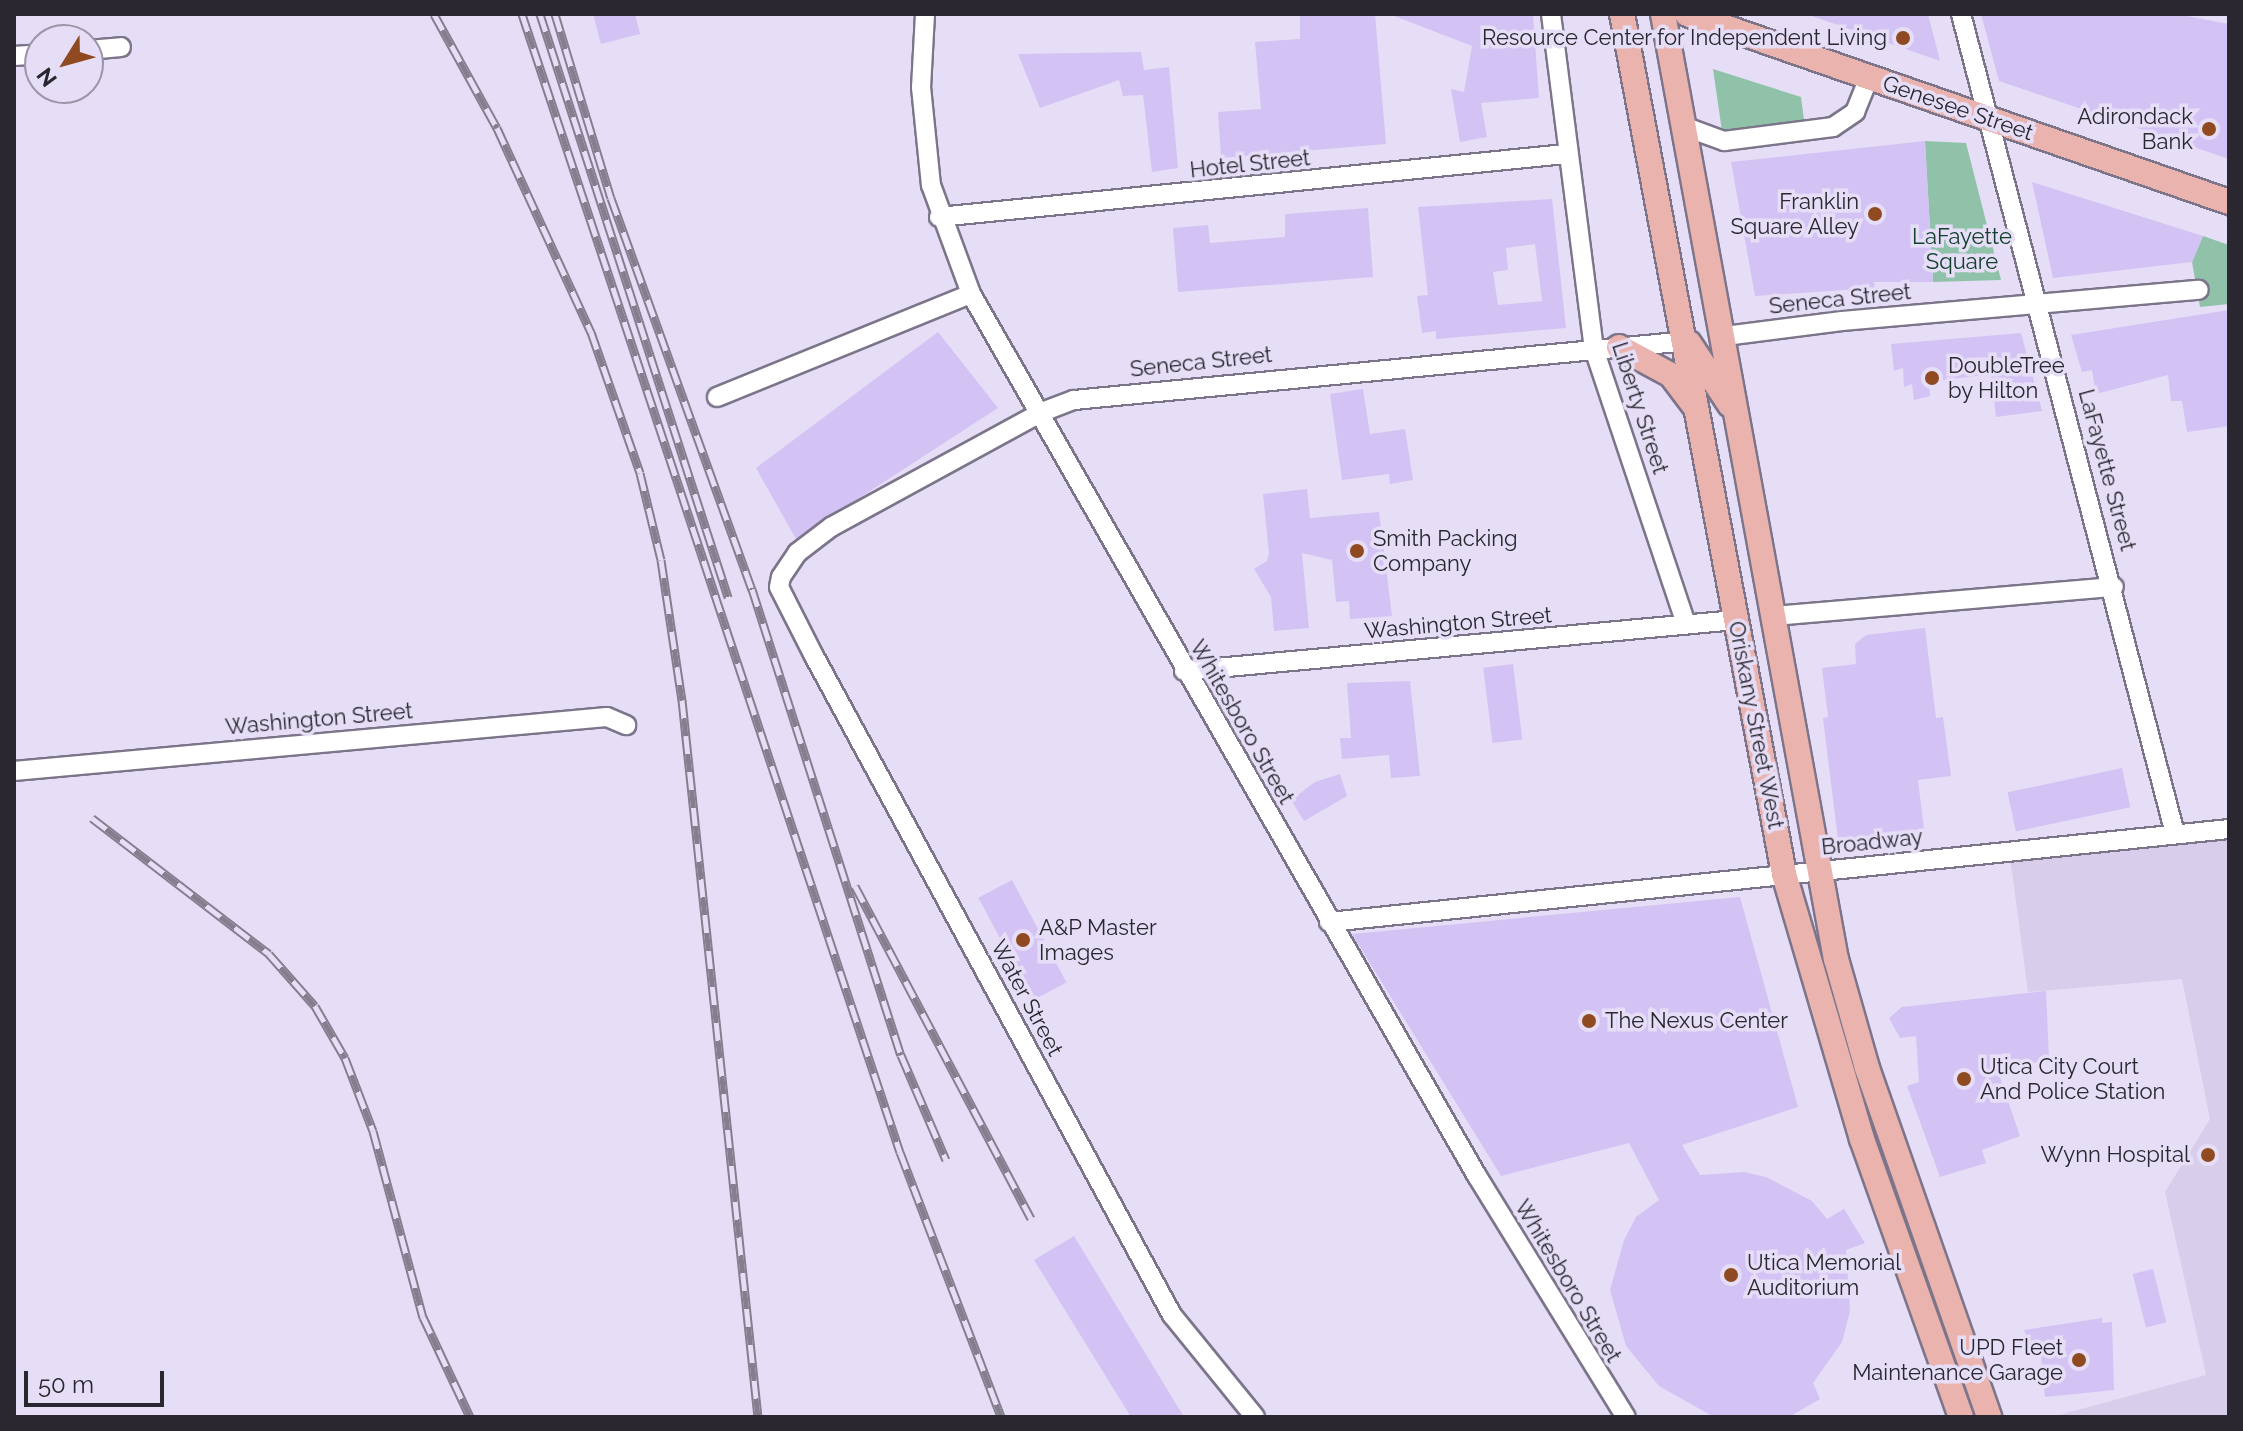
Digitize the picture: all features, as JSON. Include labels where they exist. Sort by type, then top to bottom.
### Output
[{"type":"main road","name":"Oriskany Street West","points":[[1622,14],[1688,341],[1784,874],[1862,1139],[1961,1417]]},
{"type":"main road","name":"Oriskany Street West","points":[[1663,14],[1742,431],[1816,872],[1860,1046],[1989,1417]]},
{"type":"main road","name":"Genesee Street","points":[[1687,14],[2229,202]]},
{"type":"main road","points":[[1688,341],[1719,382],[1742,431]]},
{"type":"main road","points":[[1619,347],[1671,375],[1701,417]]},
{"type":"street","name":"Whitesboro Street","points":[[925,14],[921,87],[939,217],[971,294],[1042,412],[1184,671],[1481,1184],[1626,1417]]},
{"type":"street","name":"Liberty Street","points":[[1551,14],[1566,154],[1594,349],[1686,624]]},
{"type":"street","name":"LaFayette Street","points":[[1961,14],[2114,587],[2175,834]]},
{"type":"street","points":[[104,49],[121,47]]},
{"type":"street","points":[[1683,126],[1724,141],[1833,127],[1855,112],[1869,77]]},
{"type":"street","name":"Hotel Street","points":[[939,217],[1566,154]]},
{"type":"street","name":"Seneca Street","points":[[1725,336],[2199,290]]},
{"type":"street","points":[[717,397],[971,294]]},
{"type":"street","name":"Seneca Street","points":[[779,587],[797,553],[831,527],[1042,412],[1089,398],[1688,341]]},
{"type":"street","name":"Water Street","points":[[779,587],[1172,1315],[1255,1417]]},
{"type":"street","points":[[1774,616],[2114,587]]},
{"type":"street","name":"Washington Street","points":[[1184,671],[1736,620]]},
{"type":"street","name":"Washington Street","points":[[14,771],[607,717],[626,725]]},
{"type":"street","name":"Broadway","points":[[1329,922],[2229,829]]},
{"type":"shaded area","name":"Wynn Hospital","points":[[2229,835],[2229,1417],[2052,1417],[2206,1375],[2165,1192],[2210,1119],[2182,979],[2028,992],[2010,857]]},
{"type":"green space","points":[[1713,69],[1801,97],[1804,120],[1722,131]]},
{"type":"green space","name":"LaFayette Square","points":[[1925,141],[1966,143],[2001,280],[1933,282]]},
{"type":"green space","points":[[2203,236],[2229,245],[2229,304],[2200,307],[2192,262]]},
{"type":"building","points":[[593,14],[635,14],[640,34],[601,44]]},
{"type":"building","points":[[1300,14],[1375,14],[1386,144],[1221,158],[1218,112],[1261,109],[1255,42],[1300,39]]},
{"type":"building","points":[[1389,14],[1533,14],[1539,98],[1481,103],[1487,137],[1460,142],[1451,89],[1464,92],[1472,46]]},
{"type":"building","name":"Resource Center for Independent Living","points":[[1928,14],[1940,61],[1812,16]]},
{"type":"building","points":[[1981,14],[2176,14],[2229,24],[2229,159],[1999,81]]},
{"type":"building","points":[[1141,52],[1144,70],[1169,67],[1178,168],[1152,172],[1143,95],[1123,96],[1119,80],[1040,108],[1018,54]]},
{"type":"building","points":[[1925,141],[1933,282],[1874,282],[1875,288],[1755,296],[1731,162]]},
{"type":"building","points":[[2032,182],[2203,236],[2192,262],[2053,278]]},
{"type":"building","points":[[1552,199],[1566,328],[1436,339],[1436,331],[1422,333],[1417,296],[1428,295],[1418,207]],"holes":[[[1535,244],[1542,301],[1498,305],[1493,272],[1508,270],[1506,248]]]},
{"type":"building","points":[[1368,208],[1373,277],[1178,292],[1173,228],[1208,225],[1210,243],[1285,237],[1285,214]]},
{"type":"building","points":[[2229,310],[2229,426],[2187,432],[2182,401],[2171,401],[2168,375],[2096,394],[2092,370],[2082,372],[2071,335]]},
{"type":"building","points":[[938,332],[998,408],[796,539],[756,468]]},
{"type":"building","name":"DoubleTree by Hilton","points":[[2021,333],[2042,411],[1996,417],[1991,374],[1929,382],[1930,396],[1914,400],[1912,384],[1904,387],[1903,368],[1894,371],[1891,344]]},
{"type":"building","points":[[1363,389],[1370,434],[1405,429],[1413,480],[1390,484],[1389,474],[1342,480],[1330,394]]},
{"type":"building","points":[[1307,489],[1310,518],[1379,512],[1392,616],[1350,619],[1349,601],[1336,602],[1332,560],[1302,553],[1309,628],[1274,631],[1271,597],[1254,569],[1267,561],[1269,553],[1263,494]]},
{"type":"building","points":[[1925,628],[1936,718],[1943,717],[1951,776],[1918,780],[1924,829],[1838,840],[1823,718],[1828,717],[1822,668],[1856,664],[1855,644],[1866,635]]},
{"type":"building","points":[[1513,664],[1522,739],[1492,743],[1483,668]]},
{"type":"building","points":[[1410,681],[1420,776],[1391,778],[1389,755],[1342,759],[1340,738],[1351,738],[1347,683]]},
{"type":"building","points":[[2122,768],[2130,807],[2016,831],[2008,792]]},
{"type":"building","points":[[1340,774],[1347,796],[1304,821],[1291,800],[1315,782]]},
{"type":"building","name":"A&P Master Images","points":[[1012,880],[1066,982],[1033,1000],[978,898]]},
{"type":"building","name":"The Nexus Center","points":[[1740,897],[1798,1107],[1682,1145],[1700,1175],[1744,1172],[1766,1177],[1812,1201],[1827,1219],[1844,1209],[1865,1243],[1846,1250],[1850,1311],[1842,1342],[1813,1383],[1820,1399],[1789,1417],[1714,1417],[1659,1386],[1626,1346],[1610,1290],[1624,1240],[1636,1217],[1659,1200],[1629,1143],[1501,1176],[1352,934]]},
{"type":"building","name":"Utica City Court And Police Station","points":[[2046,991],[2049,1059],[1998,1072],[2020,1136],[1982,1150],[1986,1163],[1940,1177],[1907,1086],[1919,1082],[1916,1036],[1900,1038],[1889,1018],[1902,1007]]},
{"type":"building","points":[[1074,1236],[1184,1417],[1131,1417],[1034,1260]]},
{"type":"building","points":[[2153,1269],[2166,1322],[2146,1327],[2133,1274]]},
{"type":"building","name":"UPD Fleet Maintenance Garage","points":[[2102,1318],[2102,1323],[2112,1322],[2114,1390],[2045,1397],[2041,1356],[2034,1357],[2024,1330]]},
{"type":"railway","points":[[434,14],[497,128],[591,332],[640,473],[661,560],[682,700],[758,1417]]},
{"type":"railway","points":[[522,14],[900,1152],[1001,1417]]},
{"type":"railway","points":[[540,14],[728,597]]},
{"type":"railway","points":[[555,14],[611,198],[752,589],[901,1055],[946,1160]]},
{"type":"railway","points":[[92,818],[269,954],[315,1006],[345,1058],[373,1131],[423,1317],[470,1417]]},
{"type":"railway","points":[[855,886],[1031,1218]]},
{"type":"place","name":"Resource Center for Independent Living","points":[[1903,38]]},
{"type":"place","name":"Adirondack Bank","points":[[2209,129]]},
{"type":"place","name":"Franklin Square Alley","points":[[1875,214]]},
{"type":"place","name":"DoubleTree by Hilton","points":[[1932,378]]},
{"type":"place","name":"Smith Packing Company","points":[[1357,551]]},
{"type":"place","name":"A&P Master Images","points":[[1023,940]]},
{"type":"place","name":"The Nexus Center","points":[[1589,1021]]},
{"type":"place","name":"Utica City Court And Police Station","points":[[1964,1079]]},
{"type":"place","name":"Wynn Hospital","points":[[2208,1155]]},
{"type":"place","name":"Utica Memorial Auditorium","points":[[1731,1275]]},
{"type":"place","name":"UPD Fleet Maintenance Garage","points":[[2079,1360]]}]
